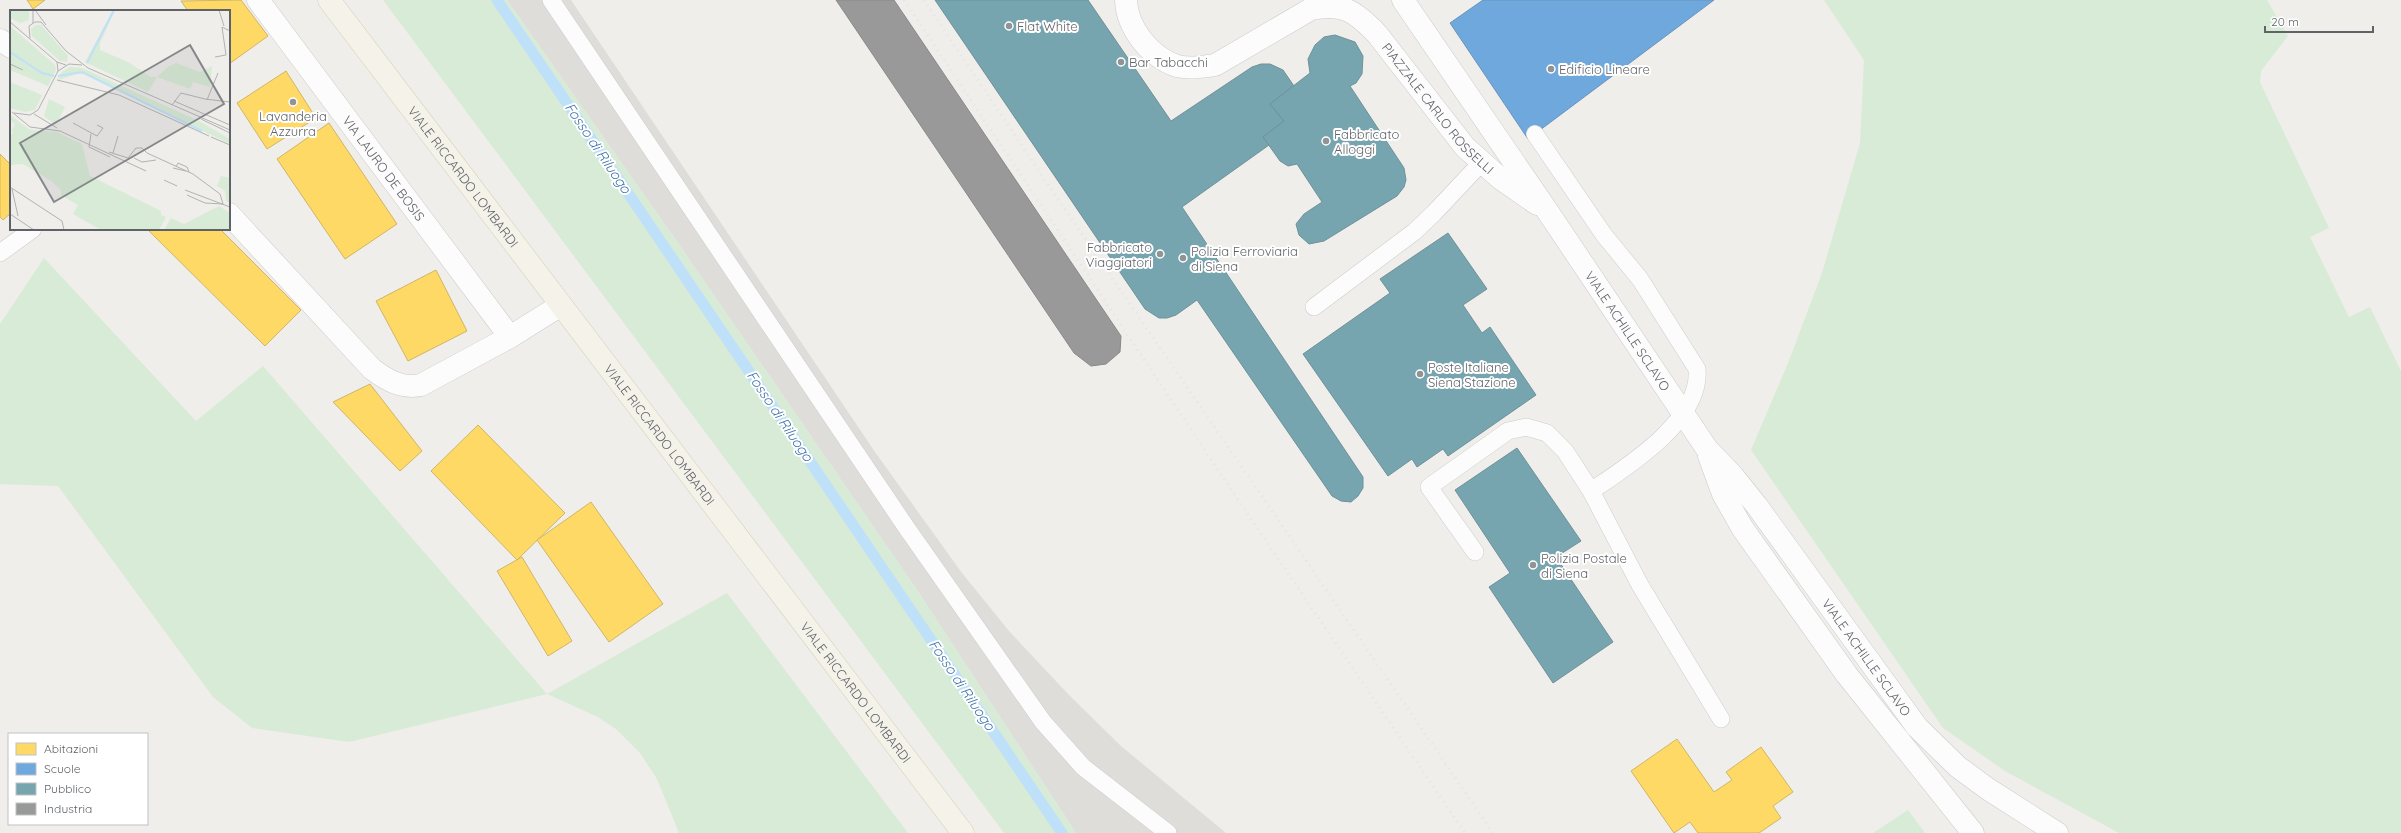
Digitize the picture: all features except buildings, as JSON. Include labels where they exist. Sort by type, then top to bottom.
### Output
[{"type":"main road","name":"VIA LAURO DE BOSIS","points":[[258,0],[510,337]]},
{"type":"main road","name":"VIALE RICCARDO LOMBARDI","points":[[329,0],[963,833]]},
{"type":"main road","name":"PIAZZALE CARLO ROSSELLI","points":[[1126,0],[1126,10],[1131,22],[1139,36],[1148,47],[1159,56],[1178,66],[1198,68],[1215,65],[1311,9],[1329,5],[1347,9],[1363,19],[1377,34],[1453,133],[1481,163],[1548,212]]},
{"type":"main road","name":"PIAZZALE CARLO ROSSELLI","points":[[1403,0],[1548,212]]},
{"type":"main road","points":[[0,40],[10,46]]},
{"type":"main road","name":"VIALE ACHILLE SCLAVO","points":[[1548,212],[1707,449],[1733,476],[1757,506],[1917,727],[1958,767],[1988,789],[2057,833]]},
{"type":"main road","points":[[230,215],[372,369],[391,382],[410,387],[421,385],[510,337],[561,305]]},
{"type":"main road","name":"VIALE ACHILLE SCLAVO","points":[[1707,449],[1723,494],[1742,529],[1847,675],[1973,833]]},
{"type":"lane","name":"VIALE RICCARDO LOMBARDI","points":[[343,0],[356,37]]},
{"type":"lane","points":[[551,0],[906,527],[1043,722],[1083,767],[1168,833]]},
{"type":"lane","points":[[1535,134],[1604,235],[1640,279],[1691,357],[1697,369],[1697,384],[1690,402],[1682,412],[1642,456],[1590,491]]},
{"type":"lane","points":[[1314,307],[1414,232],[1481,163]]},
{"type":"lane","points":[[0,253],[32,230]]},
{"type":"lane","points":[[1475,552],[1429,487],[1508,430],[1526,427],[1547,433],[1565,451],[1590,491],[1644,592],[1721,719]]},
{"type":"shaded area","points":[[507,0],[571,0],[875,452],[962,573],[1009,631],[1068,694],[1121,746],[1226,833],[1076,833],[917,590],[680,246]]},
{"type":"green space","points":[[383,0],[507,0],[680,246],[917,590],[1076,833],[1004,833]]},
{"type":"green space","points":[[1824,0],[2267,0],[2288,36],[2261,71],[2260,82],[2329,228],[2310,237],[2349,317],[2370,307],[2401,371],[2401,833],[2119,833],[2005,771],[1943,728],[1751,450],[1788,363],[1822,273],[1860,143],[1864,60]]},
{"type":"green space","points":[[44,258],[196,421],[263,366],[547,694],[349,742],[252,728],[213,697],[58,486],[0,484],[0,324]]},
{"type":"green space","points":[[727,593],[908,833],[679,833],[657,779],[640,753],[616,729],[596,716],[547,694]]},
{"type":"green space","points":[[1908,810],[1925,833],[1873,833]]},
{"type":"waterway","name":"Fosso di Riluogo","points":[[497,0],[1062,833]]},
{"type":"railway","points":[[904,0],[1238,500],[1465,833]]},
{"type":"railway","points":[[924,0],[1049,186],[1493,833]]},
{"type":"place","name":"Flat White","points":[[1009,26]]},
{"type":"place","name":"Bar Tabacchi","points":[[1121,62]]},
{"type":"place","name":"Edificio Lineare","points":[[1551,69]]},
{"type":"place","name":"Lavanderia Azzurra","points":[[293,102]]},
{"type":"place","name":"Fabbricato Alloggi","points":[[1326,141]]},
{"type":"place","name":"Fabbricato Viaggiatori","points":[[1160,254]]},
{"type":"place","name":"Polizia Ferroviaria di Siena","points":[[1183,258]]},
{"type":"place","name":"Poste Italiane Siena Stazione","points":[[1420,374]]},
{"type":"place","name":"Polizia Postale di Siena","points":[[1533,565]]}]
